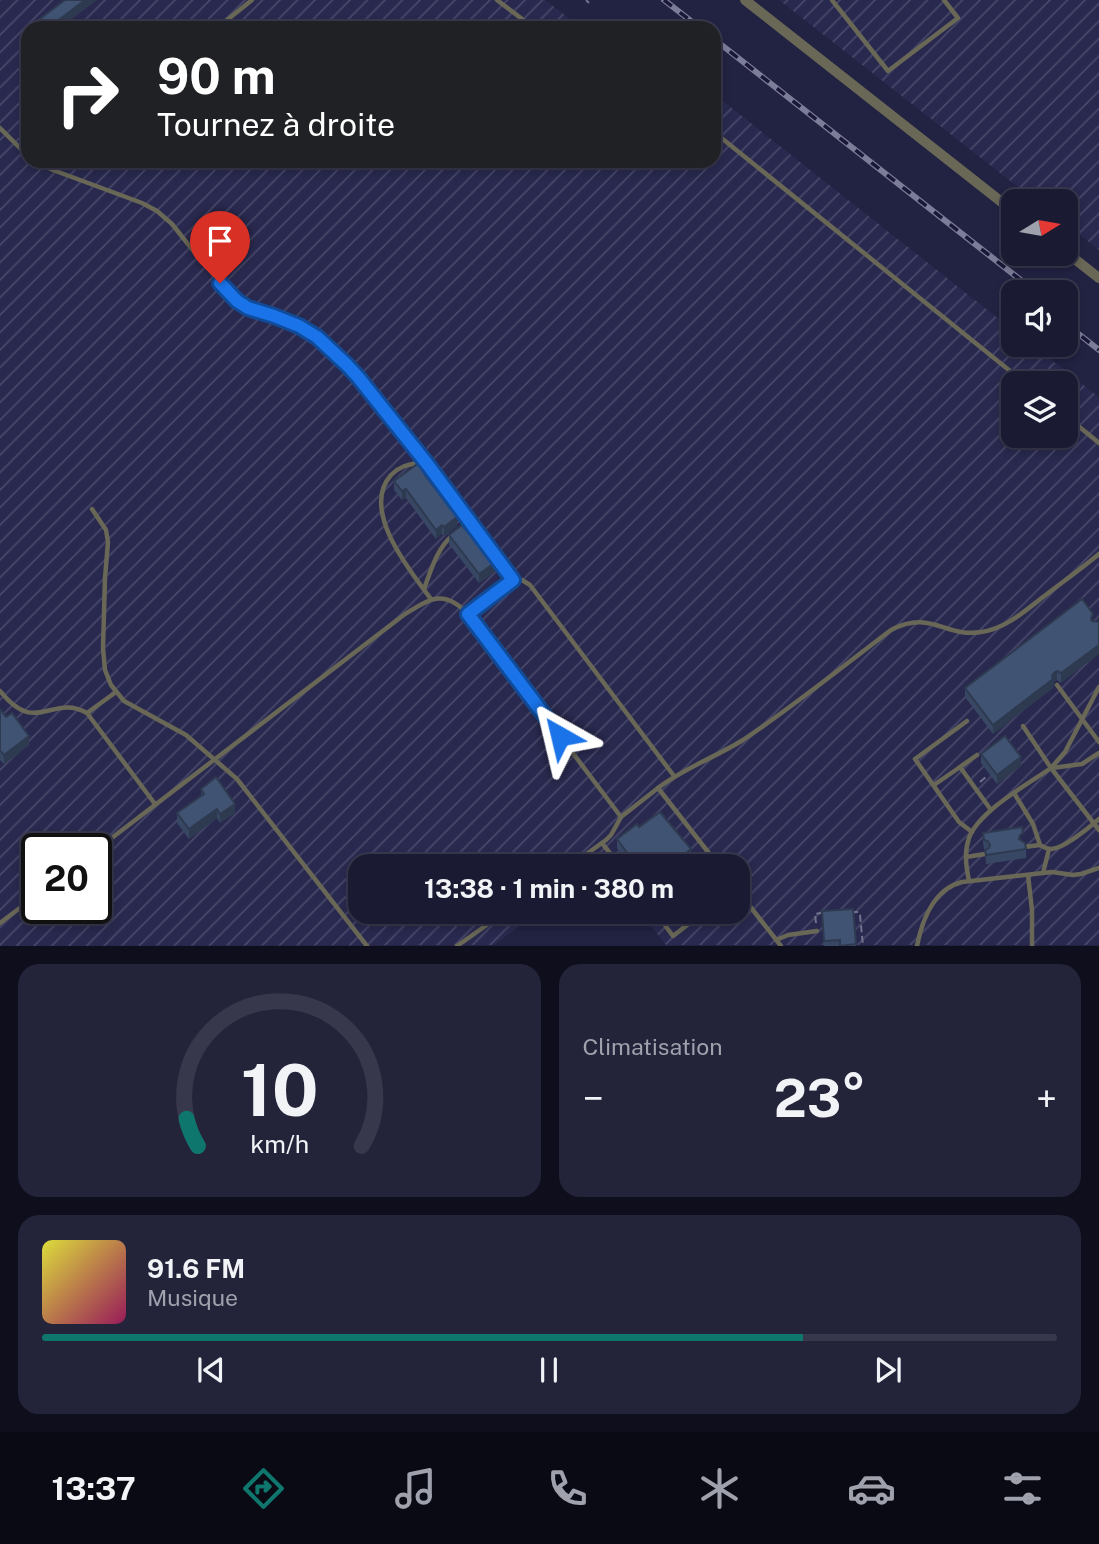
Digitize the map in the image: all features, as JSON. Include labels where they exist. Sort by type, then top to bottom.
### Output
[{"type":"street","points":[[745,0],[1001,202]]},
{"type":"street","points":[[1078,261],[1099,278]]},
{"type":"lane","points":[[226,21],[252,0]]},
{"type":"lane","points":[[498,0],[525,21]]},
{"type":"lane","points":[[832,0],[888,71],[958,18],[944,0]]},
{"type":"lane","points":[[0,128],[21,149]]},
{"type":"lane","points":[[721,138],[1010,371]]},
{"type":"lane","points":[[49,168],[157,211],[172,224],[237,301],[248,308],[299,326],[317,337],[358,377],[428,465],[513,580]]},
{"type":"lane","points":[[1078,426],[1099,443]]},
{"type":"lane","points":[[428,465],[415,463],[398,468],[387,480],[381,497],[384,518],[397,551],[431,599]]},
{"type":"lane","points":[[92,509],[106,530],[108,542],[103,648],[105,670],[116,692],[124,701],[186,735],[237,779],[367,946]]},
{"type":"lane","points":[[463,528],[471,522]]},
{"type":"lane","points":[[424,589],[443,545],[454,534]]},
{"type":"lane","points":[[587,854],[611,835],[621,817],[674,776],[744,739],[891,630],[902,624],[924,621],[968,633],[989,631],[1023,612],[1099,554]]},
{"type":"lane","points":[[468,614],[513,580],[522,580],[530,585],[674,776]]},
{"type":"lane","points":[[112,838],[405,614],[431,599],[452,600],[468,614],[621,817]]},
{"type":"lane","points":[[1057,685],[1099,742]]},
{"type":"lane","points":[[969,881],[966,849],[975,826],[1014,793],[1051,768],[1065,752],[1099,687]]},
{"type":"lane","points":[[0,691],[9,703],[31,714],[68,707],[87,713],[155,804]]},
{"type":"lane","points":[[87,713],[116,692]]},
{"type":"lane","points":[[967,721],[915,759],[959,822],[972,832]]},
{"type":"lane","points":[[1023,726],[1051,768],[1097,822],[1099,830]]},
{"type":"lane","points":[[1051,768],[1082,764],[1099,754]]},
{"type":"lane","points":[[934,786],[977,755]]},
{"type":"lane","points":[[960,767],[992,810]]},
{"type":"lane","points":[[658,788],[709,854]]},
{"type":"lane","points":[[1014,793],[1033,824],[1040,845]]},
{"type":"lane","points":[[1024,847],[1040,845],[1055,849],[1097,822]]},
{"type":"lane","points":[[603,843],[611,854]]},
{"type":"lane","points":[[1043,873],[1049,849]]},
{"type":"lane","points":[[966,857],[985,854]]},
{"type":"lane","points":[[917,946],[923,923],[936,900],[952,884],[1052,872],[1073,875],[1099,868]]},
{"type":"lane","points":[[1028,875],[1032,946]]},
{"type":"lane","points":[[750,906],[780,946]]},
{"type":"lane","points":[[0,923],[21,907]]},
{"type":"lane","points":[[457,946],[488,924]]},
{"type":"lane","points":[[664,924],[673,936],[688,924]]},
{"type":"lane","points":[[776,940],[788,934],[817,931]]},
{"type":"path","points":[[586,0],[590,3]]},
{"type":"path","points":[[845,912],[860,915],[863,946]]},
{"type":"path","points":[[815,914],[825,913]]},
{"type":"shaded area","points":[[0,0],[545,0],[573,21],[21,21],[21,168],[721,168],[721,100],[1001,321],[1001,357],[1047,357],[1066,371],[1001,371],[1001,448],[1078,448],[1078,381],[1099,397],[1099,945],[666,945],[649,924],[750,924],[750,854],[348,854],[348,924],[522,924],[494,945],[0,946]]},
{"type":"shaded area","points":[[779,0],[1099,0],[1099,250],[1078,233],[1078,189],[1021,189]]},
{"type":"building","points":[[65,0],[85,0],[57,21],[37,21]]},
{"type":"building","points":[[420,462],[429,473],[425,475],[457,517],[436,530],[406,489],[402,491],[394,481]]},
{"type":"building","points":[[462,525],[472,537],[475,535],[496,562],[479,574],[449,535]]},
{"type":"building","points":[[1082,599],[1093,614],[1092,621],[1099,622],[1099,645],[1061,673],[1054,673],[1053,679],[993,725],[965,688]]},
{"type":"building","points":[[0,709],[6,717],[12,713],[29,736],[4,755],[0,750]]},
{"type":"building","points":[[1005,736],[1021,757],[997,775],[981,754]]},
{"type":"building","points":[[216,777],[235,804],[220,814],[217,809],[189,829],[177,813],[204,794],[201,789]]},
{"type":"building","points":[[660,812],[691,849],[685,854],[628,854],[617,839],[637,824],[639,827]]},
{"type":"building","points":[[1022,827],[1023,833],[1019,839],[1025,843],[1026,849],[986,855],[985,850],[990,845],[984,840],[983,833]]},
{"type":"building","points":[[853,909],[856,944],[840,946],[840,940],[824,941],[822,911]]},
{"type":"railway","points":[[664,0],[691,21]]},
{"type":"railway","points":[[721,44],[1021,280]]},
{"type":"railway","points":[[1078,333],[1099,350]]},
{"type":"route","points":[[220,283],[237,301],[248,308],[299,326],[317,337],[358,377],[428,465],[513,580],[468,614],[560,736]]}]
